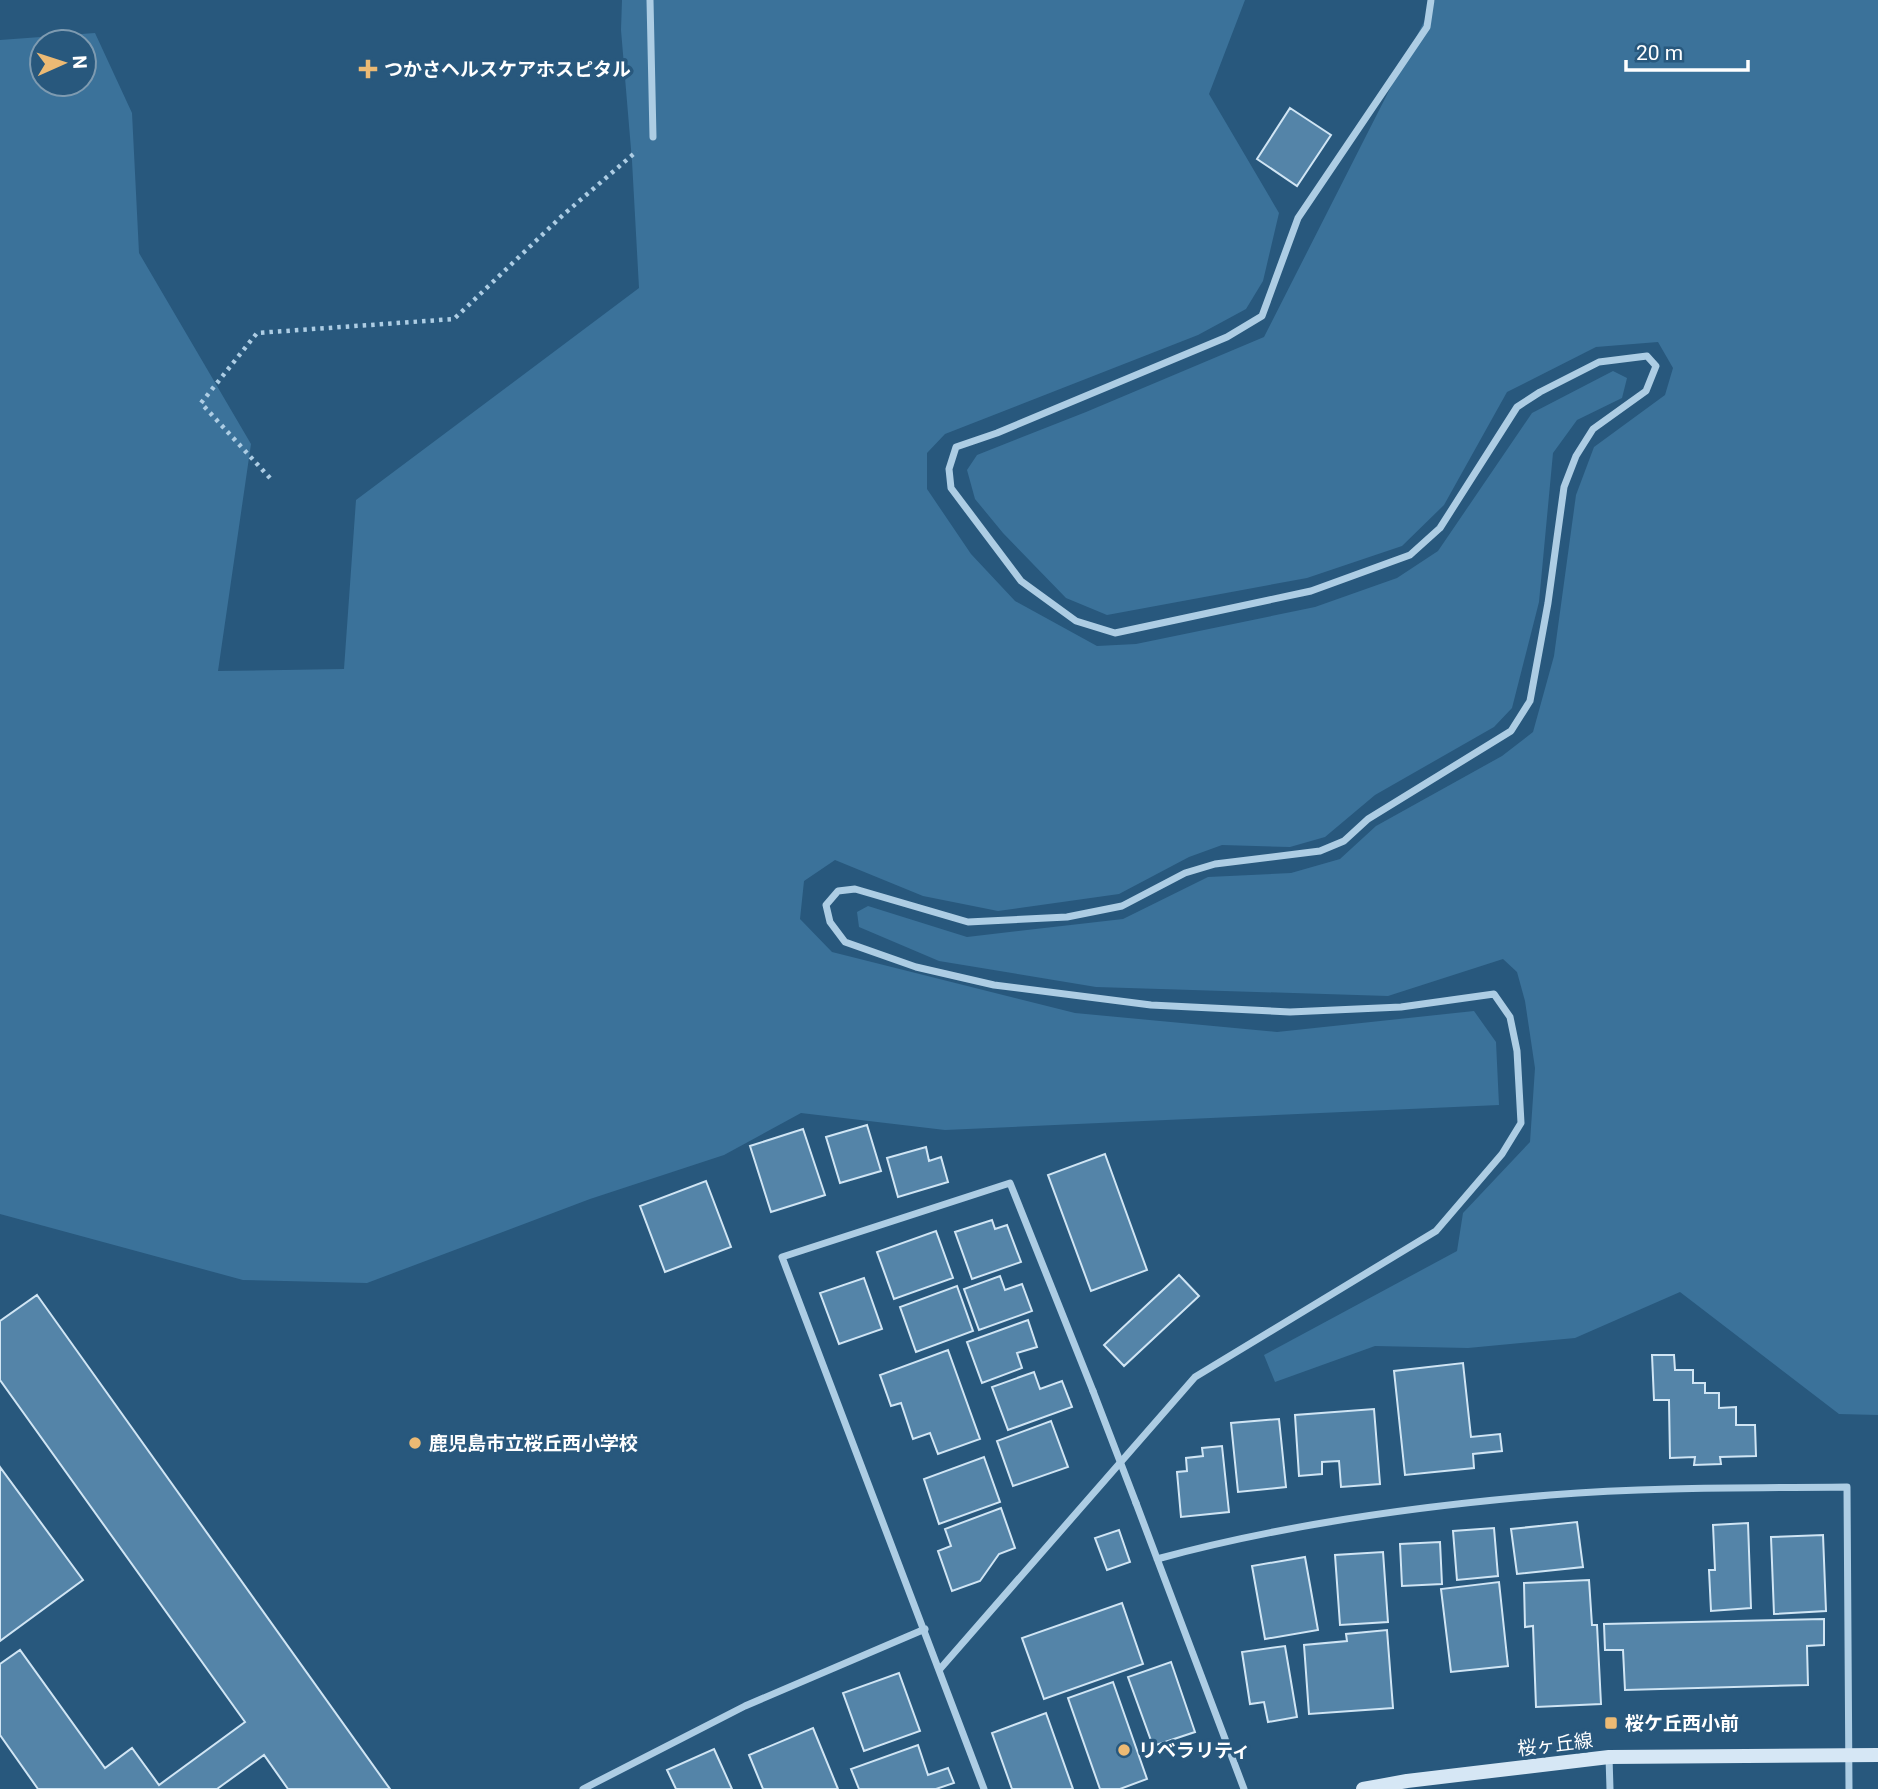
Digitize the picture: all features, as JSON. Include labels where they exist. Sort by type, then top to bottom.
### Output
[{"type":"street","points":[[650,0],[653,137]]},
{"type":"street","points":[[940,1669],[1195,1377],[1436,1231],[1502,1154],[1521,1123],[1517,1051],[1510,1017],[1494,994],[1401,1007],[1290,1012],[1151,1005],[994,985],[916,967],[845,942],[830,922],[827,905],[838,891],[855,888],[968,922],[1067,917],[1122,906],[1195,870],[1215,864],[1320,851],[1344,841],[1368,819],[1511,731],[1530,701],[1548,603],[1564,487],[1576,456],[1593,429],[1646,391],[1656,366],[1647,356],[1599,362],[1517,407],[1440,528],[1410,555],[1311,592],[1115,633],[1076,621],[1021,581],[951,488],[949,469],[956,447],[998,433],[1227,337],[1262,316],[1298,218],[1427,27],[1431,0]]},
{"type":"street","points":[[985,1789],[782,1257],[1010,1183],[1093,1391],[1244,1789]]},
{"type":"street","points":[[1157,1559],[1208,1545],[1299,1527],[1414,1509],[1551,1495],[1651,1490],[1847,1487],[1849,1789]]},
{"type":"street","points":[[583,1789],[744,1706],[925,1629]]},
{"type":"street","name":"桜ヶ丘線","points":[[1363,1789],[1408,1781],[1609,1757],[1878,1755]]},
{"type":"street","points":[[1609,1757],[1610,1789]]},
{"type":"path","points":[[270,478],[201,403],[257,333],[454,319],[563,215],[653,137]]},
{"type":"shaded area","points":[[622,0],[1245,0],[1209,94],[1279,213],[1263,281],[1246,309],[1198,335],[945,434],[927,453],[927,489],[971,554],[1015,601],[1097,646],[1136,644],[1315,607],[1397,578],[1438,551],[1532,413],[1613,371],[1627,378],[1622,398],[1577,420],[1553,453],[1539,602],[1512,708],[1494,727],[1375,795],[1325,837],[1290,847],[1222,845],[1189,857],[1119,894],[998,911],[923,896],[835,860],[804,881],[800,919],[832,952],[1075,1013],[1277,1032],[1474,1011],[1496,1042],[1499,1105],[945,1130],[801,1113],[724,1155],[590,1199],[367,1283],[243,1280],[0,1214],[0,40],[28,38],[28,98],[98,98],[98,39],[132,113],[139,253],[251,444],[218,671],[344,669],[356,500],[639,288],[621,30]]},
{"type":"shaded area","points":[[1435,0],[1878,0],[1878,1415],[1839,1414],[1680,1292],[1575,1338],[1468,1348],[1375,1346],[1275,1382],[1264,1355],[1457,1251],[1463,1213],[1530,1142],[1535,1068],[1525,1001],[1517,972],[1503,959],[1388,996],[1096,987],[939,961],[859,927],[857,912],[868,906],[967,937],[1123,919],[1208,877],[1291,873],[1340,859],[1376,826],[1502,756],[1533,732],[1554,656],[1576,495],[1594,447],[1665,395],[1673,368],[1658,342],[1596,347],[1507,392],[1444,505],[1402,546],[1307,578],[1107,615],[1066,598],[1003,533],[975,499],[967,470],[977,455],[1264,337]]},
{"type":"building","points":[[1290,108],[1331,135],[1297,186],[1257,159]]},
{"type":"building","points":[[867,1125],[881,1171],[840,1183],[826,1137]]},
{"type":"building","points":[[803,1129],[825,1195],[771,1212],[750,1146]]},
{"type":"building","points":[[926,1147],[929,1161],[941,1157],[948,1182],[898,1197],[887,1158]]},
{"type":"building","points":[[1105,1154],[1147,1270],[1091,1291],[1048,1175]]},
{"type":"building","points":[[706,1181],[731,1247],[665,1272],[640,1206]]},
{"type":"building","points":[[992,1220],[995,1229],[1007,1225],[1021,1262],[972,1279],[955,1232]]},
{"type":"building","points":[[936,1231],[953,1278],[894,1299],[877,1252]]},
{"type":"building","points":[[1179,1275],[1199,1296],[1124,1366],[1104,1345]]},
{"type":"building","points":[[1000,1276],[1005,1290],[1022,1284],[1032,1311],[979,1330],[964,1289]]},
{"type":"building","points":[[864,1278],[882,1329],[839,1344],[820,1293]]},
{"type":"building","points":[[957,1286],[973,1331],[916,1352],[900,1307]]},
{"type":"building","points":[[37,1295],[390,1789],[288,1789],[264,1755],[217,1789],[38,1789],[0,1735],[0,1664],[20,1650],[105,1768],[132,1748],[159,1785],[245,1722],[0,1380],[0,1321]]},
{"type":"building","points":[[1028,1320],[1037,1347],[1017,1353],[1022,1368],[982,1383],[967,1342]]},
{"type":"building","points":[[948,1350],[980,1439],[938,1454],[930,1433],[913,1439],[901,1403],[891,1406],[880,1375]]},
{"type":"building","points":[[1652,1355],[1674,1355],[1675,1370],[1693,1370],[1693,1383],[1705,1383],[1705,1393],[1719,1393],[1719,1408],[1736,1407],[1736,1425],[1755,1425],[1756,1456],[1720,1457],[1721,1464],[1694,1465],[1695,1457],[1670,1458],[1669,1400],[1654,1400]]},
{"type":"building","points":[[1463,1363],[1471,1437],[1500,1434],[1502,1451],[1473,1454],[1474,1468],[1405,1475],[1394,1371]]},
{"type":"building","points":[[1034,1372],[1040,1389],[1062,1381],[1072,1407],[1008,1430],[992,1387]]},
{"type":"building","points":[[1374,1409],[1380,1484],[1341,1487],[1339,1461],[1322,1462],[1322,1474],[1299,1476],[1295,1415]]},
{"type":"building","points":[[1279,1419],[1286,1487],[1238,1492],[1231,1423]]},
{"type":"building","points":[[1051,1421],[1068,1467],[1013,1486],[997,1441]]},
{"type":"building","points":[[1222,1446],[1229,1512],[1181,1517],[1177,1472],[1187,1471],[1186,1458],[1203,1456],[1202,1448]]},
{"type":"building","points":[[984,1457],[1000,1502],[939,1524],[924,1479]]},
{"type":"building","points":[[0,1467],[83,1580],[0,1641]]},
{"type":"building","points":[[1001,1508],[1015,1548],[999,1554],[980,1581],[952,1591],[938,1551],[951,1546],[945,1529]]},
{"type":"building","points":[[1577,1522],[1583,1567],[1517,1574],[1511,1529]]},
{"type":"building","points":[[1748,1523],[1751,1608],[1711,1611],[1709,1570],[1715,1570],[1713,1525]]},
{"type":"building","points":[[1494,1528],[1498,1576],[1457,1580],[1453,1531]]},
{"type":"building","points":[[1119,1530],[1130,1562],[1107,1570],[1095,1538]]},
{"type":"building","points":[[1823,1535],[1826,1611],[1774,1614],[1771,1537]]},
{"type":"building","points":[[1440,1542],[1442,1584],[1402,1586],[1400,1544]]},
{"type":"building","points":[[1383,1552],[1388,1622],[1340,1625],[1335,1555]]},
{"type":"building","points":[[1305,1557],[1318,1630],[1265,1639],[1252,1566]]},
{"type":"building","points":[[1589,1580],[1592,1625],[1597,1625],[1601,1704],[1536,1707],[1533,1626],[1525,1627],[1524,1583]]},
{"type":"building","points":[[1499,1582],[1508,1666],[1451,1672],[1441,1589]]},
{"type":"building","points":[[1122,1603],[1143,1664],[1044,1699],[1022,1638]]},
{"type":"building","points":[[1824,1619],[1824,1645],[1807,1646],[1808,1685],[1625,1690],[1623,1650],[1605,1650],[1604,1624]]},
{"type":"building","points":[[1387,1630],[1393,1708],[1309,1714],[1304,1645],[1347,1641],[1346,1634]]},
{"type":"building","points":[[1285,1646],[1297,1717],[1268,1722],[1264,1702],[1250,1704],[1242,1652]]},
{"type":"building","points":[[1171,1662],[1195,1732],[1153,1746],[1128,1677]]},
{"type":"building","points":[[899,1673],[920,1731],[864,1751],[843,1693]]},
{"type":"building","points":[[1113,1682],[1147,1779],[1120,1789],[1100,1789],[1068,1698]]},
{"type":"building","points":[[1046,1713],[1073,1789],[1012,1789],[992,1733]]},
{"type":"building","points":[[813,1728],[838,1789],[763,1789],[749,1755]]},
{"type":"building","points":[[918,1745],[928,1775],[948,1768],[954,1783],[936,1789],[859,1789],[851,1769]]},
{"type":"building","points":[[714,1749],[732,1789],[676,1789],[667,1770]]},
{"type":"place","name":"つかさヘルスケアホスピタル","points":[[368,69]]},
{"type":"place","name":"鹿児島市立桜丘西小学校","points":[[415,1443]]},
{"type":"place","name":"桜ケ丘西小前","points":[[1611,1723]]},
{"type":"place","name":"リベラリティ","points":[[1124,1750]]}]
